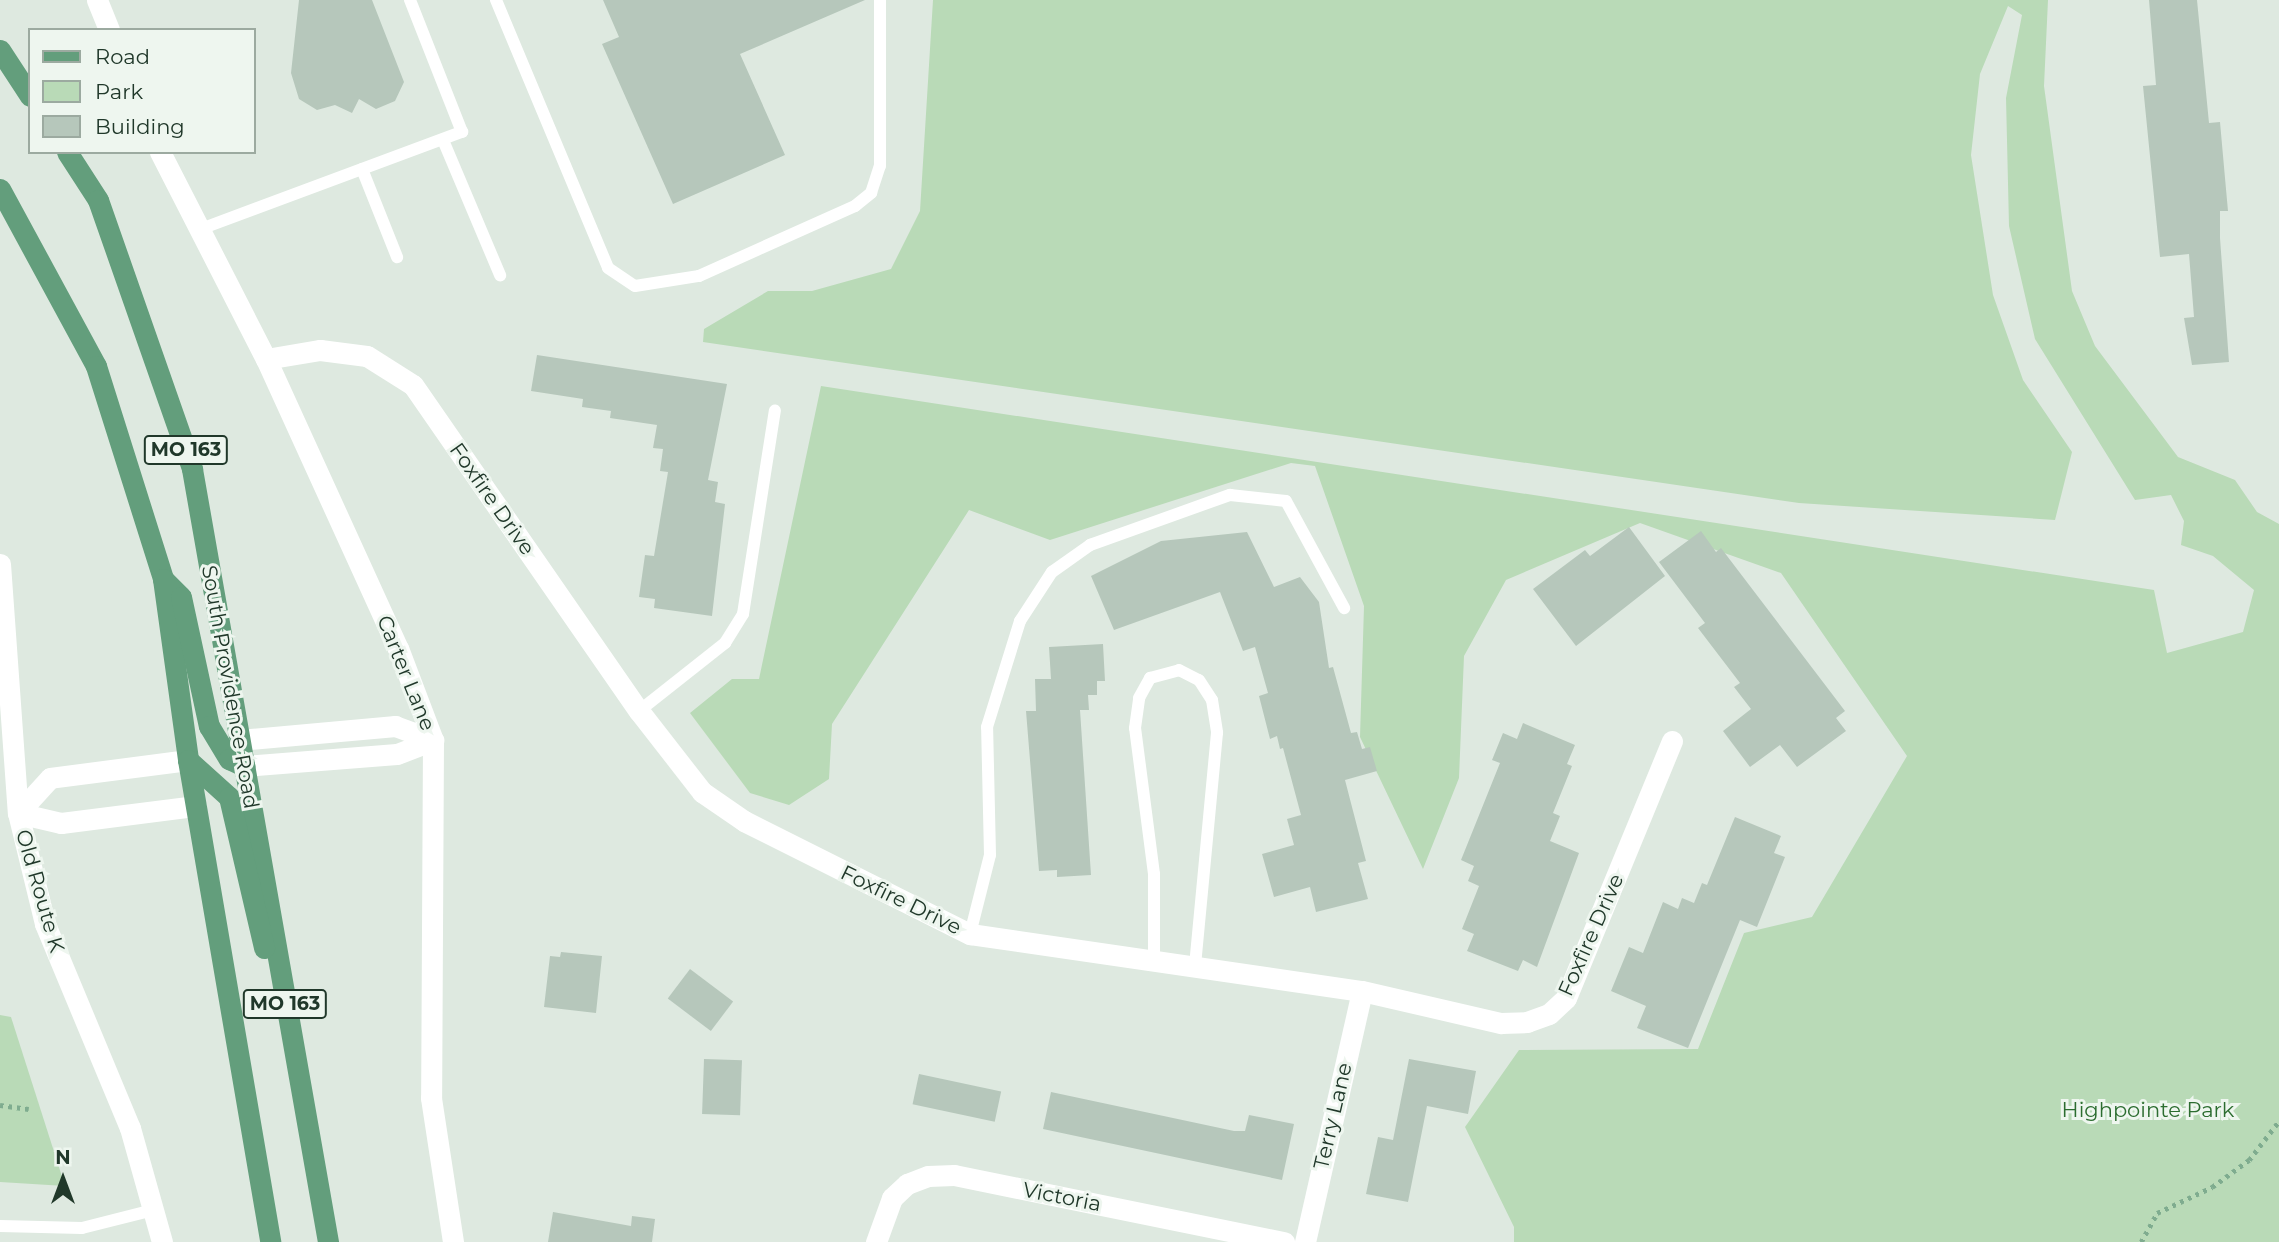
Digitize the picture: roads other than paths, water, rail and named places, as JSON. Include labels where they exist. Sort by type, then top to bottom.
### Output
[{"type":"main road","points":[[0,50],[28,93]]},
{"type":"main road","name":"South Providence Road","points":[[68,154],[98,200],[192,469],[328,1242]]},
{"type":"main road","name":"MO 163","points":[[0,189],[96,366],[163,579],[188,760],[270,1242]]},
{"type":"main road","points":[[163,579],[181,597],[209,726],[229,759],[244,766]]},
{"type":"main road","points":[[188,760],[229,797],[237,821],[260,945],[276,957]]},
{"type":"street","points":[[97,0],[108,28]]},
{"type":"street","name":"Carter Lane","points":[[161,154],[266,359],[398,648],[433,740],[431,1098],[453,1242]]},
{"type":"street","name":"Foxfire Drive","points":[[266,359],[320,350],[367,356],[413,385],[639,711],[702,792],[733,814],[970,934],[1363,991],[1501,1023],[1527,1022],[1549,1014],[1566,998],[1672,741]]},
{"type":"street","name":"Old Route K","points":[[0,564],[18,813],[45,925],[130,1128],[161,1242]]},
{"type":"street","points":[[239,740],[395,726],[433,740]]},
{"type":"street","points":[[244,766],[397,754],[433,740]]},
{"type":"street","points":[[188,760],[50,778],[18,813],[61,823],[196,806]]},
{"type":"street","name":"Terry Lane","points":[[1305,1242],[1363,991]]},
{"type":"street","name":"Victoria","points":[[876,1242],[892,1198],[907,1184],[928,1176],[954,1175],[1284,1242]]},
{"type":"lane","points":[[198,230],[462,132],[410,0]]},
{"type":"lane","points":[[496,0],[608,268],[635,286],[699,276],[855,206],[871,193],[880,166],[880,0]]},
{"type":"lane","points":[[443,139],[500,275]]},
{"type":"lane","points":[[362,169],[397,257]]},
{"type":"lane","points":[[639,711],[725,643],[743,614],[775,410]]},
{"type":"lane","points":[[970,934],[990,855],[987,727],[1020,621],[1052,572],[1090,545],[1230,495],[1286,501],[1344,608]]},
{"type":"lane","points":[[1154,960],[1154,874],[1135,728],[1139,698],[1150,678],[1180,670],[1199,680],[1212,701],[1217,733],[1195,967]]},
{"type":"lane","points":[[0,1226],[82,1228],[153,1210]]},
{"type":"park label","name":"Highpointe Park","points":[[2148,1110]]}]
